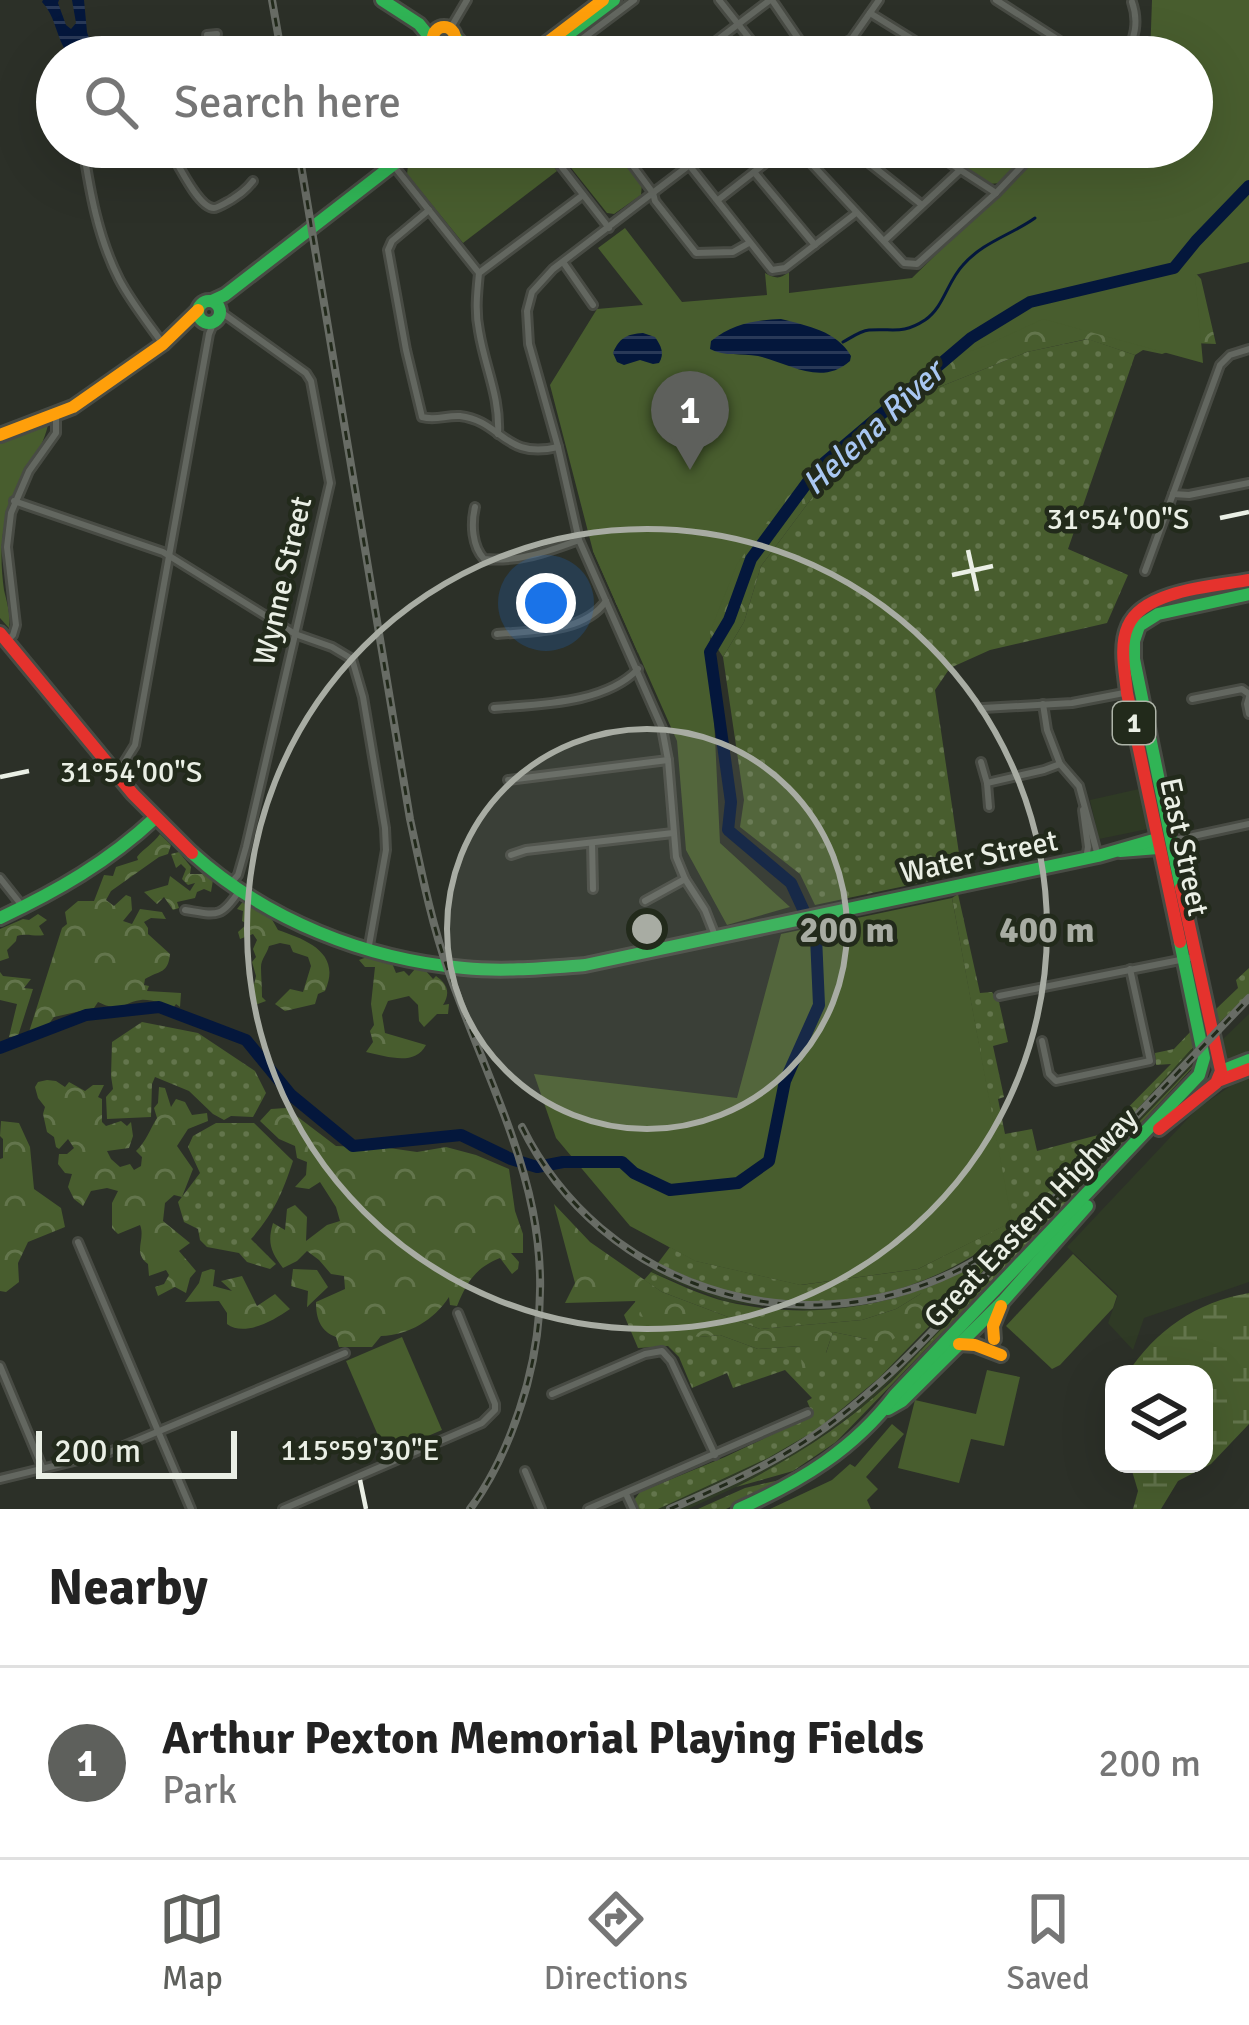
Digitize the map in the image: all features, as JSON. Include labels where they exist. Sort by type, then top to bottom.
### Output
[{"type":"main road","points":[[382,0],[442,36]]},
{"type":"main road","points":[[561,36],[603,0]]},
{"type":"main road","points":[[565,36],[614,0]]},
{"type":"main road","points":[[0,435],[88,398],[163,344],[212,316],[389,168]]},
{"type":"main road","points":[[1146,612],[1167,597],[1249,580]]},
{"type":"main road","points":[[1146,612],[1249,594]]},
{"type":"main road","name":"East Street","points":[[1163,842],[1135,656],[1137,631],[1146,612],[1137,612],[1126,632],[1127,693],[1189,958],[1220,1076]]},
{"type":"main road","name":"Water Street","points":[[3,637],[154,818],[234,887],[299,925],[368,951],[436,967],[549,970],[619,959],[1163,842]]},
{"type":"main road","points":[[0,919],[100,866],[154,818]]},
{"type":"main road","name":"East Street","points":[[1179,1097],[1199,1076],[1204,1058],[1189,958]]},
{"type":"main road","points":[[1220,1076],[1249,1060]]},
{"type":"main road","points":[[1220,1076],[1249,1069]]},
{"type":"main road","name":"Great Eastern Highway","points":[[739,1509],[826,1466],[884,1411],[895,1394],[1179,1097],[1220,1076]]},
{"type":"main road","name":"Great Eastern Highway","points":[[884,1411],[902,1401],[1004,1300],[1162,1126],[1220,1076]]},
{"type":"main road","points":[[994,1339],[993,1325],[1004,1300]]},
{"type":"main road","points":[[959,1344],[1000,1355]]},
{"type":"street","points":[[445,36],[467,0]]},
{"type":"street","points":[[587,36],[634,0]]},
{"type":"street","points":[[719,0],[747,36]]},
{"type":"street","points":[[722,36],[771,0],[796,36]]},
{"type":"street","points":[[853,36],[878,0]]},
{"type":"street","points":[[996,0],[1052,36]]},
{"type":"street","points":[[1130,2],[1134,36]]},
{"type":"street","points":[[870,13],[907,36]]},
{"type":"street","points":[[207,36],[217,34]]},
{"type":"street","points":[[86,168],[93,207],[117,275],[163,344]]},
{"type":"street","points":[[180,168],[196,195],[210,207],[226,203],[253,181]]},
{"type":"street","points":[[395,168],[478,273],[478,330],[500,409],[498,434]]},
{"type":"street","points":[[562,168],[609,228]]},
{"type":"street","points":[[635,168],[696,253],[733,252],[749,243]]},
{"type":"street","points":[[685,168],[563,262],[532,292],[527,310],[529,344],[579,540],[662,728],[676,857],[716,938]]},
{"type":"street","points":[[691,168],[772,270],[784,268],[856,212]]},
{"type":"street","points":[[717,201],[759,168]]},
{"type":"street","points":[[815,168],[904,263],[917,264],[1020,168]]},
{"type":"street","points":[[875,168],[922,206]]},
{"type":"street","points":[[957,168],[996,193]]},
{"type":"street","points":[[884,241],[960,170]]},
{"type":"street","points":[[754,172],[815,244]]},
{"type":"street","points":[[478,273],[583,195]]},
{"type":"street","points":[[429,210],[392,241],[388,250],[422,416],[434,420],[459,416],[536,452],[558,447]]},
{"type":"street","points":[[563,262],[593,305]]},
{"type":"street","points":[[593,305],[603,304]]},
{"type":"street","points":[[587,314],[593,305]]},
{"type":"street","points":[[117,774],[135,746],[212,316]]},
{"type":"street","name":"Wynne Street","points":[[212,316],[296,364],[310,382],[330,483],[234,887]]},
{"type":"street","points":[[1145,571],[1220,364],[1230,355],[1249,350]]},
{"type":"street","points":[[3,637],[13,634],[16,625],[7,547],[14,501],[56,433],[56,415]]},
{"type":"street","points":[[1173,494],[1190,496],[1249,483]]},
{"type":"street","points":[[14,501],[163,552],[295,634],[332,646],[352,659],[385,828],[386,850],[368,951]]},
{"type":"street","points":[[475,507],[476,551],[484,559],[536,556],[579,540]]},
{"type":"street","points":[[497,634],[558,629],[599,611],[606,602]]},
{"type":"street","points":[[494,708],[578,700],[628,679],[638,669]]},
{"type":"street","points":[[1192,698],[1242,688],[1249,695],[1249,714]]},
{"type":"street","points":[[983,708],[1081,702],[1127,693]]},
{"type":"street","points":[[1043,704],[1060,764],[1079,786],[1092,857]]},
{"type":"street","points":[[508,780],[668,760]]},
{"type":"street","points":[[981,763],[989,807]]},
{"type":"street","points":[[987,783],[1060,764]]},
{"type":"street","points":[[1163,842],[1249,824]]},
{"type":"street","points":[[511,855],[673,833]]},
{"type":"street","points":[[592,843],[593,889]]},
{"type":"street","points":[[0,878],[23,907]]},
{"type":"street","points":[[645,901],[685,879]]},
{"type":"street","points":[[185,910],[219,914],[228,908],[234,887]]},
{"type":"street","points":[[999,997],[1189,958]]},
{"type":"street","points":[[1042,1041],[1053,1080],[1147,1062],[1150,1058],[1130,970]]},
{"type":"street","points":[[78,1242],[191,1509]]},
{"type":"street","points":[[283,1509],[482,1423],[495,1410],[458,1313]]},
{"type":"street","points":[[552,1394],[662,1351],[715,1455]]},
{"type":"street","points":[[0,1479],[107,1453],[345,1353]]},
{"type":"street","points":[[0,1366],[43,1469]]},
{"type":"street","points":[[588,1509],[808,1412]]},
{"type":"street","points":[[525,1471],[542,1509]]},
{"type":"street","points":[[626,1494],[633,1509]]},
{"type":"shaded area","points":[[1139,789],[1148,829],[1099,839],[1090,800]]},
{"type":"shaded area","points":[[1249,1014],[1249,1282],[1144,1318],[1133,1350],[1108,1323],[1118,1295],[1067,1247],[1197,1109],[1232,1085],[1223,1039]]},
{"type":"shaded area","points":[[1197,1043],[1197,1060],[868,1403],[793,1457],[736,1487],[688,1509],[658,1509],[768,1458],[854,1402],[1007,1244],[965,1271],[910,1295],[814,1311],[727,1302],[651,1272],[658,1263],[685,1277],[840,1302],[898,1291],[930,1279],[979,1254],[1043,1204]]},
{"type":"green space","points":[[1152,0],[1249,0],[1249,262],[1195,275],[1203,363],[1043,319],[917,371],[831,444],[786,496],[737,564],[710,632],[720,843],[790,907],[727,925],[686,850],[677,741],[593,551],[550,385],[597,309],[643,305],[598,248],[625,228],[682,302],[767,295],[765,273],[778,277],[789,272],[789,293],[912,278],[1025,168],[1213,168],[1213,36],[1151,36]]},
{"type":"green space","points":[[408,168],[557,171],[463,243],[407,174]]},
{"type":"green space","points":[[571,168],[629,168],[642,184],[641,195],[614,214],[607,213]]},
{"type":"green space","points":[[964,168],[1015,168],[1001,183],[989,184]]},
{"type":"green space","points":[[1190,267],[1201,279],[1216,344],[1193,343],[1162,354],[1143,350],[1135,355],[1087,339],[1027,352],[927,392],[826,479],[761,566],[744,622],[723,657],[703,626],[638,653],[593,551],[615,551],[844,387]]},
{"type":"green space","points":[[1088,339],[1135,355],[1068,549],[1128,575],[1107,623],[990,650],[950,668],[935,690],[962,874],[815,905],[800,874],[740,827],[744,800],[723,657],[744,622],[761,566],[826,479],[927,392],[1027,352]]},
{"type":"green space","points":[[48,425],[3,530],[9,628],[0,618],[0,442]]},
{"type":"green space","points":[[160,834],[171,845],[168,854],[111,891],[106,900],[114,906],[126,895],[131,897],[132,910],[123,921],[132,924],[140,909],[162,912],[166,919],[144,922],[148,934],[170,954],[169,960],[144,985],[149,986],[147,991],[181,993],[180,1007],[145,1000],[118,1007],[98,1002],[94,1008],[54,1017],[48,1025],[29,1032],[67,924],[65,912],[78,901],[94,901],[104,875],[113,876],[116,867],[138,860]]},
{"type":"green space","points":[[179,852],[191,867],[190,874],[213,880],[211,892],[197,892],[195,898],[177,902],[179,908],[173,910],[164,897],[157,904],[144,892],[168,885],[170,876],[190,891],[195,883],[188,885],[182,879],[186,869],[181,864],[176,868],[171,854]]},
{"type":"green space","points":[[958,894],[980,993],[992,992],[999,1002],[1008,1042],[993,1046],[1004,1097],[998,1099],[1005,1134],[1032,1129],[1037,1151],[1102,1134],[1171,1064],[1156,1065],[1155,1053],[1174,1049],[1191,1031],[1186,993],[1197,1043],[1117,1132],[1031,1214],[984,1249],[933,1276],[878,1294],[795,1302],[734,1293],[658,1263],[670,1247],[696,1261],[801,1285],[918,1269],[1011,1222],[952,898]]},
{"type":"green space","points":[[952,898],[1012,1222],[918,1269],[800,1285],[695,1261],[630,1226],[556,1138],[534,1074],[737,1098],[781,934]]},
{"type":"green space","points":[[245,899],[270,916],[278,930],[310,944],[325,958],[329,978],[315,1004],[285,1011],[275,1004],[290,989],[303,992],[311,966],[308,957],[280,943],[269,946],[262,961],[266,1001],[255,1005],[252,962],[257,940],[253,934],[240,939],[238,932],[247,924],[242,921],[243,911],[237,909]]},
{"type":"green space","points":[[38,914],[47,920],[39,926],[44,935],[17,936],[7,950],[9,958],[0,961],[0,929]]},
{"type":"green space","points":[[367,957],[392,963],[396,973],[404,971],[409,976],[415,969],[425,970],[445,985],[443,1005],[449,1004],[448,1014],[437,1014],[424,1027],[418,1005],[409,996],[388,1001],[382,1015],[385,1033],[426,1045],[415,1056],[366,1052],[373,1042],[375,967],[365,967],[359,960]]},
{"type":"green space","points":[[1249,968],[1249,994],[1218,1024],[1216,1009],[1238,988],[1236,980]]},
{"type":"green space","points":[[0,972],[31,979],[24,988],[33,989],[18,1036],[9,1037],[17,1004],[0,1000]]},
{"type":"green space","points":[[142,1022],[198,1033],[255,1071],[266,1093],[253,1117],[224,1120],[189,1091],[155,1077],[151,1117],[107,1119],[106,1097],[113,1089],[112,1042]]},
{"type":"green space","points":[[1198,1060],[1195,1070],[836,1442],[793,1471],[736,1487],[817,1440],[891,1382]]},
{"type":"green space","points":[[47,1080],[65,1087],[69,1082],[85,1091],[104,1085],[98,1097],[102,1099],[102,1122],[106,1126],[121,1121],[127,1126],[131,1122],[133,1136],[129,1148],[107,1151],[120,1167],[130,1164],[134,1170],[141,1166],[142,1157],[136,1151],[157,1118],[154,1108],[159,1087],[165,1088],[171,1107],[176,1099],[185,1102],[192,1115],[207,1113],[208,1121],[188,1129],[177,1146],[193,1169],[182,1197],[174,1195],[165,1203],[163,1221],[190,1243],[179,1251],[196,1271],[186,1293],[175,1287],[158,1296],[155,1287],[169,1275],[166,1270],[149,1276],[140,1251],[140,1225],[118,1234],[112,1228],[112,1203],[118,1191],[91,1191],[83,1206],[74,1199],[68,1187],[72,1174],[58,1164],[59,1154],[74,1148],[68,1139],[56,1147],[35,1087]]},
{"type":"green space","points":[[286,1108],[336,1146],[417,1152],[446,1147],[509,1169],[523,1234],[523,1253],[511,1253],[519,1262],[518,1269],[512,1274],[500,1258],[473,1277],[457,1306],[450,1305],[449,1297],[420,1325],[381,1336],[372,1347],[339,1347],[336,1337],[320,1323],[316,1302],[345,1289],[344,1276],[331,1274],[307,1251],[283,1268],[271,1247],[273,1223],[285,1230],[287,1209],[295,1205],[307,1217],[306,1241],[340,1221],[320,1182],[309,1189],[295,1187],[306,1175],[307,1162],[297,1158],[295,1146],[279,1139],[260,1121],[271,1109]]},
{"type":"green space","points":[[1,1121],[19,1123],[30,1147],[34,1189],[61,1208],[65,1227],[28,1242],[18,1263],[19,1282],[6,1292],[0,1291]]},
{"type":"green space","points":[[216,1123],[254,1123],[293,1161],[276,1203],[251,1239],[276,1264],[270,1269],[247,1262],[239,1253],[207,1247],[198,1229],[184,1222],[178,1202],[200,1173],[188,1147],[193,1136]]},
{"type":"green space","points":[[554,1204],[590,1242],[662,1292],[760,1329],[862,1320],[896,1309],[922,1293],[932,1302],[920,1320],[882,1347],[833,1332],[819,1373],[802,1369],[800,1346],[758,1349],[720,1335],[699,1337],[648,1327],[635,1301],[565,1303],[575,1283]]},
{"type":"green space","points":[[1016,1237],[879,1378],[818,1429],[658,1509],[637,1509],[634,1500],[640,1492],[813,1415],[807,1401],[812,1398],[785,1370],[733,1388],[727,1373],[692,1388],[679,1357],[668,1346],[638,1348],[624,1315],[636,1301],[699,1337],[720,1335],[758,1349],[801,1346],[826,1353],[833,1332],[867,1339],[922,1293],[896,1309],[862,1320],[760,1329],[662,1292],[644,1280],[651,1272],[728,1302],[804,1310],[842,1308],[880,1302],[951,1277]]},
{"type":"green space","points":[[1073,1254],[1117,1296],[1113,1308],[1052,1369],[1006,1326]]},
{"type":"green space","points":[[293,1269],[317,1270],[328,1287],[307,1307],[308,1291],[291,1286]]},
{"type":"green space","points":[[215,1270],[213,1286],[232,1291],[221,1281],[242,1276],[257,1306],[275,1294],[290,1309],[250,1328],[234,1328],[227,1324],[227,1313],[219,1301],[185,1302],[202,1272]]},
{"type":"green space","points":[[1249,1293],[1249,1424],[1213,1462],[1213,1365],[1134,1365],[1179,1320]]},
{"type":"green space","points":[[402,1337],[442,1430],[386,1454],[346,1361]]},
{"type":"green space","points":[[987,1370],[1020,1377],[1004,1446],[971,1439],[959,1483],[898,1468],[915,1400],[976,1414]]},
{"type":"green space","points":[[892,1424],[904,1434],[866,1477],[878,1489],[867,1500],[871,1509],[770,1509],[832,1480],[850,1464],[855,1467]]},
{"type":"green space","points":[[1133,1473],[1194,1473],[1178,1481],[1161,1509],[1133,1509],[1138,1491]]},
{"type":"green space","points":[[784,1479],[726,1509],[698,1509],[745,1488]]},
{"type":"water","points":[[59,0],[71,29],[76,23],[72,0],[84,0],[88,36],[59,36],[42,2]]},
{"type":"water","points":[[781,319],[830,335],[845,348],[850,361],[839,369],[816,373],[758,356],[710,349],[711,341],[735,327]]},
{"type":"water","points":[[643,333],[659,343],[659,363],[617,362],[613,353],[621,340]]},
{"type":"waterway","name":"Helena River","points":[[0,1048],[86,1015],[159,1007],[246,1040],[291,1095],[353,1146],[461,1135],[537,1167],[622,1162],[670,1190],[738,1183],[769,1161],[785,1081],[819,1005],[816,937],[791,883],[728,830],[731,802],[710,652],[729,620],[751,559],[818,468],[971,338],[1030,302],[1174,268],[1249,186]]},
{"type":"waterway","points":[[843,342],[866,331],[904,329],[925,320],[971,257],[1035,218]]},
{"type":"railway","points":[[272,0],[278,36]]},
{"type":"railway","points":[[302,168],[422,876],[442,952],[507,1123],[535,1221],[538,1327],[527,1385],[504,1450],[470,1509]]},
{"type":"railway","points":[[1075,1180],[1249,998]]},
{"type":"railway","points":[[522,1127],[557,1182],[600,1228],[651,1263],[708,1288],[768,1302],[831,1304],[893,1294],[954,1272],[1007,1239],[1084,1170]]},
{"type":"railway","points":[[670,1509],[772,1461],[833,1422],[912,1352],[1009,1250]]},
{"type":"traffic: fast","points":[[382,0],[429,36]]},
{"type":"traffic: fast","points":[[566,36],[614,0]]},
{"type":"traffic: fast","points":[[212,301],[389,168]]},
{"type":"traffic: fast","points":[[209,301],[220,312],[209,323],[198,312],[209,301]]},
{"type":"traffic: fast","points":[[1181,888],[1134,641],[1139,626],[1158,614],[1249,594]]},
{"type":"traffic: fast","points":[[0,918],[81,874],[155,818]]},
{"type":"traffic: fast","points":[[192,853],[252,898],[354,945],[427,963],[509,970],[585,965],[1098,856],[1157,839]]},
{"type":"traffic: fast","points":[[1120,851],[1158,848]]},
{"type":"traffic: fast","points":[[739,1509],[805,1475],[862,1432],[1199,1075],[1204,1058],[1180,942]]},
{"type":"traffic: fast","points":[[1221,1071],[1249,1060]]},
{"type":"traffic: fast","points":[[888,1409],[902,1401],[1004,1300],[1087,1206]]},
{"type":"traffic: slow","points":[[556,36],[603,0]]},
{"type":"traffic: slow","points":[[434,36],[444,27],[454,36]]},
{"type":"traffic: slow","points":[[0,435],[73,407],[163,344],[198,310]]},
{"type":"traffic: slow","points":[[994,1339],[993,1326],[1001,1306]]},
{"type":"traffic: slow","points":[[959,1344],[1001,1355]]},
{"type":"traffic: jam","points":[[1180,942],[1127,693],[1125,634],[1136,614],[1164,597],[1249,580]]},
{"type":"traffic: jam","points":[[0,633],[133,794],[192,853]]},
{"type":"traffic: jam","points":[[1159,1129],[1216,1083],[1221,1071],[1181,888]]},
{"type":"traffic: jam","points":[[1218,1081],[1249,1069]]},
{"type":"place","name":"Arthur Pexton Memorial Playing Fields","points":[[690,470]]}]
